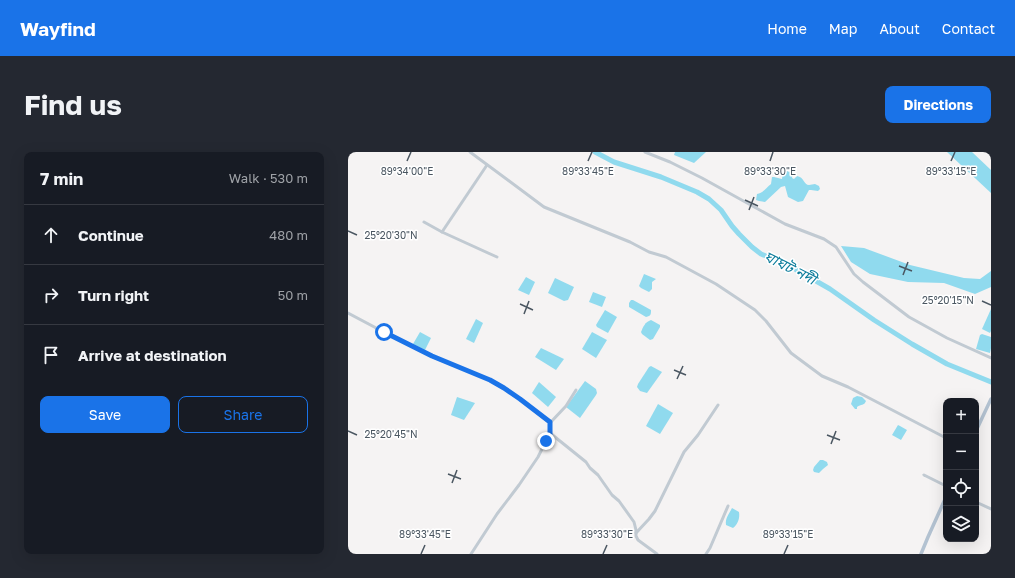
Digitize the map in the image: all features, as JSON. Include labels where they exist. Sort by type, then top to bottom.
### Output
[{"type":"main road","points":[[979,425],[991,399]]},
{"type":"main road","points":[[921,554],[943,504]]},
{"type":"street","points":[[470,152],[544,207],[630,242],[649,252],[666,257],[716,284],[755,310],[766,321],[791,353],[822,376],[848,387],[943,436]]},
{"type":"street","points":[[645,152],[670,162],[702,178],[785,224],[824,239],[836,247],[854,274],[909,317],[947,338],[991,358]]},
{"type":"street","points":[[442,232],[487,165]]},
{"type":"street","points":[[424,222],[442,232],[497,257]]},
{"type":"street","points":[[348,313],[432,356],[490,380],[520,399],[550,422]]},
{"type":"street","points":[[471,554],[497,514],[519,486],[534,463],[550,435],[550,422],[566,406],[576,390]]},
{"type":"street","points":[[636,533],[649,519],[684,452],[698,435],[718,405]]},
{"type":"street","points":[[550,433],[586,462],[598,475],[634,522],[638,540],[658,554]]},
{"type":"street","points":[[924,475],[943,484]]},
{"type":"street","points":[[979,503],[991,509]]},
{"type":"street","points":[[706,554],[728,506]]},
{"type":"water","points":[[675,152],[706,152],[694,163],[674,155]]},
{"type":"water","points":[[947,152],[972,152],[991,170],[991,193]]},
{"type":"water","points":[[785,170],[793,172],[792,178],[794,179],[797,176],[807,185],[815,184],[819,186],[820,189],[818,191],[809,190],[803,201],[798,202],[788,197],[785,186],[781,187],[765,202],[756,200],[757,194],[771,184],[772,177],[782,179],[783,172]]},
{"type":"water","points":[[841,246],[864,248],[910,265],[964,278],[980,279],[991,271],[991,287],[975,294],[944,283],[908,282],[870,274],[851,262]]},
{"type":"water","points":[[644,274],[656,279],[652,282],[652,289],[649,292],[639,286]]},
{"type":"water","points":[[526,277],[535,282],[529,295],[518,290]]},
{"type":"water","points":[[555,278],[574,287],[568,300],[564,301],[548,293]]},
{"type":"water","points":[[593,292],[606,297],[602,307],[589,302]]},
{"type":"water","points":[[631,300],[651,310],[651,314],[646,317],[629,307]]},
{"type":"water","points":[[991,309],[991,331],[990,333],[982,329]]},
{"type":"water","points":[[605,310],[617,317],[608,333],[596,325]]},
{"type":"water","points":[[476,319],[483,323],[474,343],[466,339]]},
{"type":"water","points":[[651,320],[660,325],[660,327],[653,339],[650,340],[641,332],[646,323]]},
{"type":"water","points":[[420,332],[431,338],[425,350],[413,344]]},
{"type":"water","points":[[592,332],[607,340],[596,358],[582,349]]},
{"type":"water","points":[[982,334],[991,337],[990,353],[976,349],[980,335]]},
{"type":"water","points":[[541,348],[564,359],[556,370],[535,357]]},
{"type":"water","points":[[651,366],[662,372],[647,393],[640,391],[637,387],[638,384]]},
{"type":"water","points":[[585,381],[596,389],[597,393],[580,418],[566,407]]},
{"type":"water","points":[[539,382],[556,397],[548,407],[532,393]]},
{"type":"water","points":[[857,396],[862,397],[866,401],[855,409],[851,404],[853,398]]},
{"type":"water","points":[[457,397],[475,403],[464,420],[451,415]]},
{"type":"water","points":[[658,404],[673,413],[660,434],[646,426]]},
{"type":"water","points":[[898,425],[907,430],[901,440],[892,435]]},
{"type":"water","points":[[820,460],[827,462],[828,465],[819,473],[814,472],[814,467]]},
{"type":"water","points":[[732,508],[739,512],[739,519],[733,528],[726,525],[726,520]]},
{"type":"waterway","name":"ঘাঘট নদী","points":[[595,152],[614,162],[661,177],[697,192],[709,199],[721,210],[739,234],[761,254],[788,265],[830,289],[874,320],[947,364],[991,382]]},
{"type":"route","points":[[384,332],[432,356],[490,380],[512,393],[550,422],[550,435],[546,441]]}]
